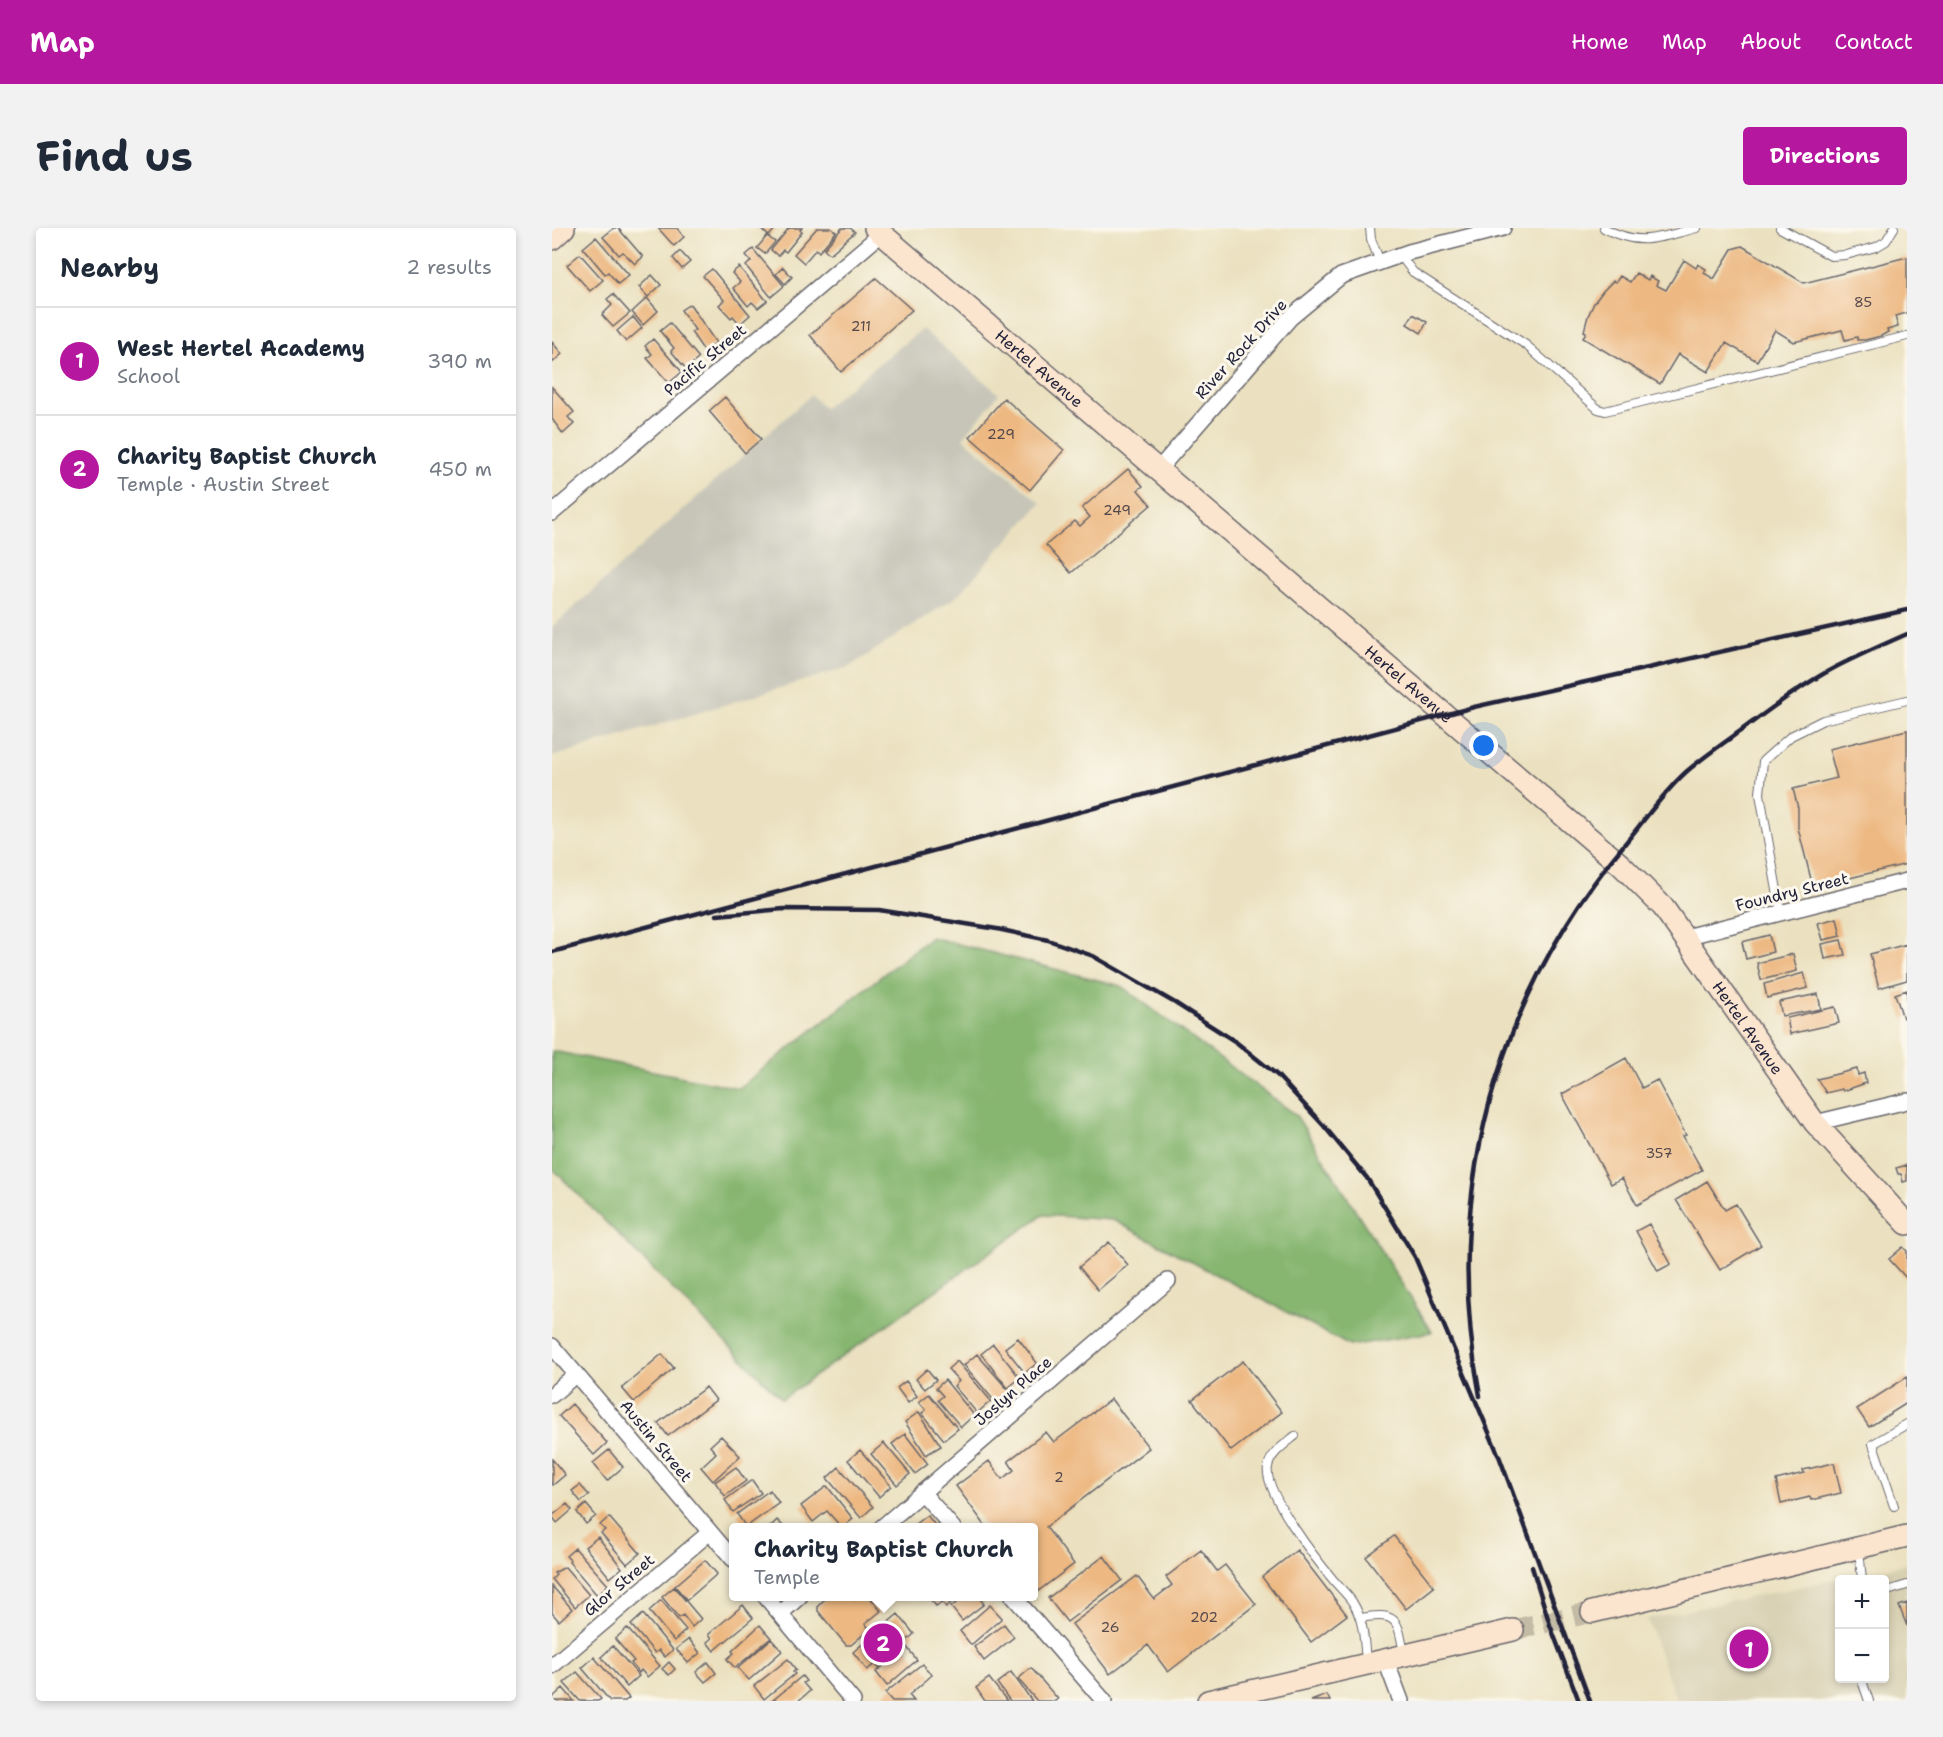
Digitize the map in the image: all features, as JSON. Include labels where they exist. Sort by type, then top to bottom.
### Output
[{"type":"street","points":[[552,239],[564,228]]},
{"type":"street","name":"River Rock Drive","points":[[1158,470],[1290,318],[1341,276],[1400,255],[1503,228]]},
{"type":"street","name":"Hertel Avenue","points":[[878,231],[1621,865],[1664,907],[1815,1123],[1907,1224]]},
{"type":"street","name":"Pacific Street","points":[[552,513],[878,231]]},
{"type":"street","name":"Foundry Street","points":[[1685,937],[1907,881]]},
{"type":"street","points":[[1815,1123],[1907,1101]]},
{"type":"street","name":"Joslyn Place","points":[[885,1523],[1168,1281]]},
{"type":"street","name":"Austin Street","points":[[552,1346],[729,1554]]},
{"type":"street","points":[[552,1395],[576,1374]]},
{"type":"street","points":[[922,1492],[949,1523]]},
{"type":"street","name":"Glor Street","points":[[552,1666],[710,1532]]},
{"type":"street","points":[[1592,1612],[1907,1536]]},
{"type":"street","points":[[769,1601],[853,1701]]},
{"type":"street","points":[[780,1614],[794,1601]]},
{"type":"street","points":[[1017,1601],[1104,1701]]},
{"type":"street","points":[[1208,1701],[1513,1630]]},
{"type":"street","points":[[1386,1661],[1401,1701]]},
{"type":"lane","points":[[1370,228],[1371,239],[1380,262]]},
{"type":"lane","points":[[1604,228],[1619,236],[1636,240],[1697,228]]},
{"type":"lane","points":[[1780,228],[1831,255],[1846,255],[1876,247],[1886,241],[1894,228]]},
{"type":"lane","points":[[1400,255],[1413,272],[1526,345],[1598,409],[1605,411],[1907,336]]},
{"type":"lane","points":[[1780,913],[1760,794],[1763,761],[1791,736],[1823,720],[1907,700]]},
{"type":"lane","points":[[1894,1506],[1873,1444],[1907,1424]]},
{"type":"lane","points":[[1295,1436],[1271,1459],[1268,1468],[1269,1482],[1298,1532],[1352,1601],[1386,1661]]},
{"type":"lane","points":[[1859,1548],[1862,1575]]},
{"type":"lane","points":[[1889,1590],[1907,1585]]},
{"type":"lane","points":[[1361,1618],[1379,1615],[1389,1617],[1397,1624],[1386,1661]]},
{"type":"lane","points":[[1863,1683],[1869,1701]]},
{"type":"shaded area","points":[[922,329],[999,394],[963,438],[1041,503],[956,597],[849,667],[552,757],[552,627],[811,395],[824,408]]},
{"type":"shaded area","points":[[1907,1564],[1907,1701],[1677,1701],[1647,1619],[1835,1579],[1835,1683],[1889,1683],[1889,1575],[1855,1575]]},
{"type":"green space","points":[[931,937],[1121,986],[1296,1115],[1432,1332],[1350,1346],[1113,1220],[1043,1215],[782,1399],[552,1168],[552,1051],[739,1088]]},
{"type":"building","points":[[614,228],[618,228],[643,257],[635,264],[623,252],[619,255],[603,237]]},
{"type":"building","points":[[658,228],[677,228],[684,237],[674,246]]},
{"type":"building","points":[[760,228],[776,228],[769,236]]},
{"type":"building","points":[[789,228],[802,228],[800,230],[802,232],[786,252],[783,250],[778,256],[771,250]]},
{"type":"building","points":[[817,228],[831,228],[836,232],[819,252],[816,249],[804,263],[794,254]]},
{"type":"building","points":[[842,228],[850,228],[855,232],[830,254],[824,249]]},
{"type":"building","points":[[767,236],[775,242],[765,254],[757,248]]},
{"type":"building","points":[[596,237],[629,275],[618,284],[608,272],[605,274],[583,248]]},
{"type":"building","points":[[1742,246],[1804,283],[1907,257],[1907,313],[1895,316],[1898,327],[1887,330],[1888,332],[1881,336],[1865,340],[1857,340],[1857,337],[1845,340],[1842,330],[1794,342],[1775,330],[1757,361],[1726,343],[1708,372],[1678,354],[1660,384],[1583,338],[1588,316],[1594,303],[1603,291],[1613,281],[1616,282],[1620,276],[1630,282],[1636,273],[1648,280],[1650,276],[1658,281],[1656,285],[1666,290],[1684,260],[1696,268],[1698,264],[1706,269],[1704,273],[1714,279],[1732,249]]},
{"type":"building","points":[[753,249],[784,286],[771,297],[746,266],[751,261],[746,255]]},
{"type":"building","points":[[680,251],[690,262],[682,269],[673,258]]},
{"type":"building","points":[[580,254],[603,280],[590,291],[567,265]]},
{"type":"building","points":[[739,267],[767,301],[758,308],[752,302],[748,306],[733,288],[740,282],[732,273]]},
{"type":"building","points":[[783,267],[792,277],[785,284],[776,274]]},
{"type":"building","points":[[712,269],[750,315],[740,324],[719,305],[724,300],[703,276]]},
{"type":"building","points":[[652,275],[661,285],[648,297],[639,287]]},
{"type":"building","points":[[876,278],[912,310],[841,372],[810,335]]},
{"type":"building","points":[[613,294],[630,313],[613,327],[602,315],[612,305],[607,299]]},
{"type":"building","points":[[647,298],[658,311],[643,325],[632,312]]},
{"type":"building","points":[[690,304],[716,343],[704,351],[691,332],[695,330],[681,310]]},
{"type":"building","points":[[1413,314],[1427,322],[1421,333],[1407,324]]},
{"type":"building","points":[[633,317],[642,328],[626,342],[617,331]]},
{"type":"building","points":[[670,323],[699,358],[686,369],[671,351],[674,348],[660,331]]},
{"type":"building","points":[[653,339],[682,372],[669,383],[647,358],[652,354],[645,346]]},
{"type":"building","points":[[552,342],[562,354],[552,363]]},
{"type":"building","points":[[552,387],[574,412],[568,417],[574,424],[563,434],[552,419]]},
{"type":"building","points":[[725,397],[761,439],[745,453],[709,411]]},
{"type":"building","points":[[1004,398],[1064,450],[1030,490],[970,437]]},
{"type":"building","points":[[1128,469],[1143,486],[1138,490],[1151,505],[1071,573],[1046,545],[1075,521],[1080,526],[1090,517],[1082,508]]},
{"type":"building","points":[[1907,730],[1907,864],[1813,887],[1798,828],[1798,808],[1793,789],[1837,778],[1829,749]]},
{"type":"building","points":[[1837,918],[1841,936],[1823,940],[1818,923]]},
{"type":"building","points":[[1769,935],[1773,952],[1746,959],[1742,942]]},
{"type":"building","points":[[1841,940],[1845,955],[1825,959],[1822,944]]},
{"type":"building","points":[[1907,944],[1907,980],[1879,988],[1870,954]]},
{"type":"building","points":[[1793,954],[1797,971],[1761,980],[1757,963]]},
{"type":"building","points":[[1804,973],[1808,988],[1767,998],[1764,984]]},
{"type":"building","points":[[1907,990],[1907,1017],[1903,1018],[1895,994]]},
{"type":"building","points":[[1818,994],[1821,1009],[1782,1016],[1779,1002]]},
{"type":"building","points":[[1835,1007],[1839,1023],[1790,1034],[1787,1018]]},
{"type":"building","points":[[1626,1058],[1642,1088],[1657,1080],[1702,1170],[1637,1205],[1622,1178],[1611,1184],[1562,1094]]},
{"type":"building","points":[[1857,1069],[1858,1075],[1864,1073],[1866,1083],[1843,1091],[1842,1089],[1826,1093],[1817,1079]]},
{"type":"building","points":[[1907,1165],[1907,1181],[1903,1182],[1896,1168]]},
{"type":"building","points":[[1707,1181],[1725,1210],[1736,1204],[1761,1245],[1720,1270],[1676,1200]]},
{"type":"building","points":[[1649,1224],[1671,1264],[1658,1271],[1636,1231]]},
{"type":"building","points":[[1109,1242],[1128,1265],[1098,1290],[1079,1267]]},
{"type":"building","points":[[1903,1247],[1907,1251],[1907,1279],[1889,1259]]},
{"type":"building","points":[[1018,1338],[1037,1363],[1025,1373],[1005,1348]]},
{"type":"building","points":[[993,1344],[1020,1378],[1008,1388],[981,1354]]},
{"type":"building","points":[[662,1354],[674,1368],[634,1402],[622,1388]]},
{"type":"building","points":[[977,1354],[1009,1391],[996,1403],[964,1365]]},
{"type":"building","points":[[957,1361],[991,1401],[977,1413],[954,1386],[959,1381],[948,1369]]},
{"type":"building","points":[[1243,1361],[1282,1412],[1231,1451],[1192,1400]]},
{"type":"building","points":[[927,1369],[936,1380],[925,1389],[916,1379]]},
{"type":"building","points":[[1907,1377],[1907,1403],[1869,1427],[1857,1409]]},
{"type":"building","points":[[945,1380],[974,1415],[961,1427],[938,1400],[943,1396],[936,1388]]},
{"type":"building","points":[[906,1381],[917,1396],[908,1403],[897,1388]]},
{"type":"building","points":[[706,1387],[716,1400],[668,1436],[658,1423]]},
{"type":"building","points":[[929,1394],[958,1429],[944,1440],[922,1413],[926,1410],[919,1402]]},
{"type":"building","points":[[1111,1399],[1149,1448],[1046,1527],[1074,1564],[1038,1591],[1038,1523],[983,1523],[956,1486],[989,1461],[1002,1479],[1014,1470],[1008,1461],[1046,1432],[1054,1442]]},
{"type":"building","points":[[572,1404],[607,1443],[594,1455],[559,1416]]},
{"type":"building","points":[[919,1412],[941,1446],[926,1455],[905,1422]]},
{"type":"building","points":[[905,1434],[928,1464],[915,1474],[892,1444]]},
{"type":"building","points":[[721,1436],[740,1456],[713,1481],[701,1467],[716,1453],[710,1446]]},
{"type":"building","points":[[884,1443],[910,1474],[897,1485],[871,1454]]},
{"type":"building","points":[[609,1450],[623,1467],[607,1481],[593,1463]]},
{"type":"building","points":[[860,1450],[891,1486],[879,1497],[848,1460]]},
{"type":"building","points":[[552,1459],[565,1475],[553,1485],[552,1483]]},
{"type":"building","points":[[1834,1463],[1841,1493],[1781,1504],[1776,1480],[1804,1473],[1803,1470]]},
{"type":"building","points":[[736,1467],[746,1481],[725,1496],[715,1482]]},
{"type":"building","points":[[839,1467],[873,1507],[861,1518],[827,1478]]},
{"type":"building","points":[[752,1480],[761,1493],[733,1512],[725,1500]]},
{"type":"building","points":[[580,1485],[589,1495],[581,1502],[572,1491]]},
{"type":"building","points":[[827,1486],[853,1519],[848,1523],[838,1523],[827,1511],[813,1522],[801,1506]]},
{"type":"building","points":[[770,1490],[779,1503],[752,1523],[743,1523],[737,1514]]},
{"type":"building","points":[[567,1504],[572,1510],[557,1523],[552,1516]]},
{"type":"building","points":[[586,1504],[596,1516],[586,1524],[577,1512]]},
{"type":"building","points":[[927,1515],[933,1523],[917,1523]]},
{"type":"building","points":[[609,1517],[640,1553],[627,1564],[601,1533],[605,1530],[600,1525]]},
{"type":"building","points":[[1394,1536],[1434,1587],[1406,1609],[1366,1557]]},
{"type":"building","points":[[598,1537],[622,1568],[610,1578],[585,1547]]},
{"type":"building","points":[[575,1548],[608,1585],[597,1595],[566,1556]]},
{"type":"building","points":[[1201,1550],[1217,1571],[1225,1565],[1256,1604],[1168,1672],[1148,1645],[1110,1674],[1072,1624],[1137,1576],[1154,1599],[1172,1585],[1166,1577]]},
{"type":"building","points":[[1297,1550],[1347,1615],[1311,1642],[1262,1577]]},
{"type":"building","points":[[1104,1556],[1122,1580],[1067,1622],[1048,1598]]},
{"type":"building","points":[[705,1560],[717,1574],[687,1600],[675,1586]]},
{"type":"building","points":[[565,1567],[589,1595],[575,1607],[552,1579],[556,1575],[554,1573]]},
{"type":"building","points":[[552,1586],[572,1609],[559,1621],[552,1613]]},
{"type":"building","points":[[674,1587],[701,1619],[692,1627],[683,1615],[679,1618],[662,1597]]},
{"type":"building","points":[[661,1600],[686,1630],[674,1641],[649,1611]]},
{"type":"building","points":[[823,1601],[873,1601],[881,1611],[865,1624],[870,1629],[851,1645],[846,1645],[818,1611],[818,1606]]},
{"type":"building","points":[[932,1601],[953,1601],[946,1607],[942,1602],[936,1606]]},
{"type":"building","points":[[959,1601],[982,1601],[984,1604],[962,1621],[951,1607]]},
{"type":"building","points":[[1907,1603],[1907,1626],[1899,1606]]},
{"type":"building","points":[[743,1605],[753,1618],[714,1651],[707,1642],[712,1638],[709,1634]]},
{"type":"building","points":[[990,1605],[1002,1618],[971,1645],[960,1631]]},
{"type":"building","points":[[643,1614],[673,1650],[665,1657],[659,1650],[655,1653],[631,1625]]},
{"type":"building","points":[[898,1614],[914,1634],[878,1667],[875,1664],[867,1670],[853,1652]]},
{"type":"building","points":[[1004,1624],[1014,1637],[984,1661],[974,1647]]},
{"type":"building","points":[[760,1625],[771,1638],[735,1668],[727,1659],[734,1653],[732,1651]]},
{"type":"building","points":[[627,1628],[660,1666],[647,1677],[641,1670],[639,1673],[631,1663],[634,1661],[615,1639]]},
{"type":"building","points":[[689,1639],[700,1653],[688,1663],[676,1649]]},
{"type":"building","points":[[771,1639],[782,1651],[749,1680],[738,1668]]},
{"type":"building","points":[[613,1646],[639,1676],[627,1687],[601,1657]]},
{"type":"building","points":[[906,1646],[917,1660],[887,1686],[876,1672]]},
{"type":"building","points":[[594,1657],[629,1698],[625,1701],[610,1701],[582,1668]]},
{"type":"building","points":[[788,1659],[796,1670],[793,1672],[795,1674],[764,1699],[754,1686]]},
{"type":"building","points":[[669,1662],[675,1669],[669,1675],[662,1669]]},
{"type":"building","points":[[708,1662],[716,1673],[705,1682],[696,1672]]},
{"type":"building","points":[[922,1664],[932,1675],[909,1695],[914,1701],[892,1701],[885,1693]]},
{"type":"building","points":[[1031,1668],[1058,1699],[1037,1701],[1018,1679]]},
{"type":"building","points":[[577,1672],[601,1699],[580,1701],[564,1683]]},
{"type":"building","points":[[1011,1672],[1032,1701],[1010,1701],[997,1683]]},
{"type":"building","points":[[802,1676],[806,1681],[803,1683],[810,1691],[798,1701],[772,1701]]},
{"type":"building","points":[[989,1678],[1007,1701],[985,1701],[976,1688]]},
{"type":"building","points":[[563,1688],[574,1701],[552,1701],[552,1698]]},
{"type":"building","points":[[1327,1695],[1330,1701],[1311,1701]]},
{"type":"tunnel","points":[[1513,1630],[1592,1612]]},
{"type":"railway","points":[[552,952],[1474,707],[1907,610]]},
{"type":"railway","points":[[1480,1396],[1470,1321],[1468,1246],[1475,1173],[1490,1102],[1513,1032],[1543,965],[1581,901],[1655,805],[1686,772],[1809,682],[1907,634]]},
{"type":"railway","points":[[717,915],[784,909],[879,910],[997,929],[1048,940],[1093,956],[1175,1003],[1236,1042],[1277,1075],[1324,1126],[1367,1178],[1415,1257],[1499,1456],[1590,1701]]},
{"type":"railway","points":[[1532,1567],[1550,1625],[1579,1701]]},
{"type":"place","name":"Charity Baptist Church","points":[[883,1643]]},
{"type":"place","name":"West Hertel Academy","points":[[1749,1649]]}]
